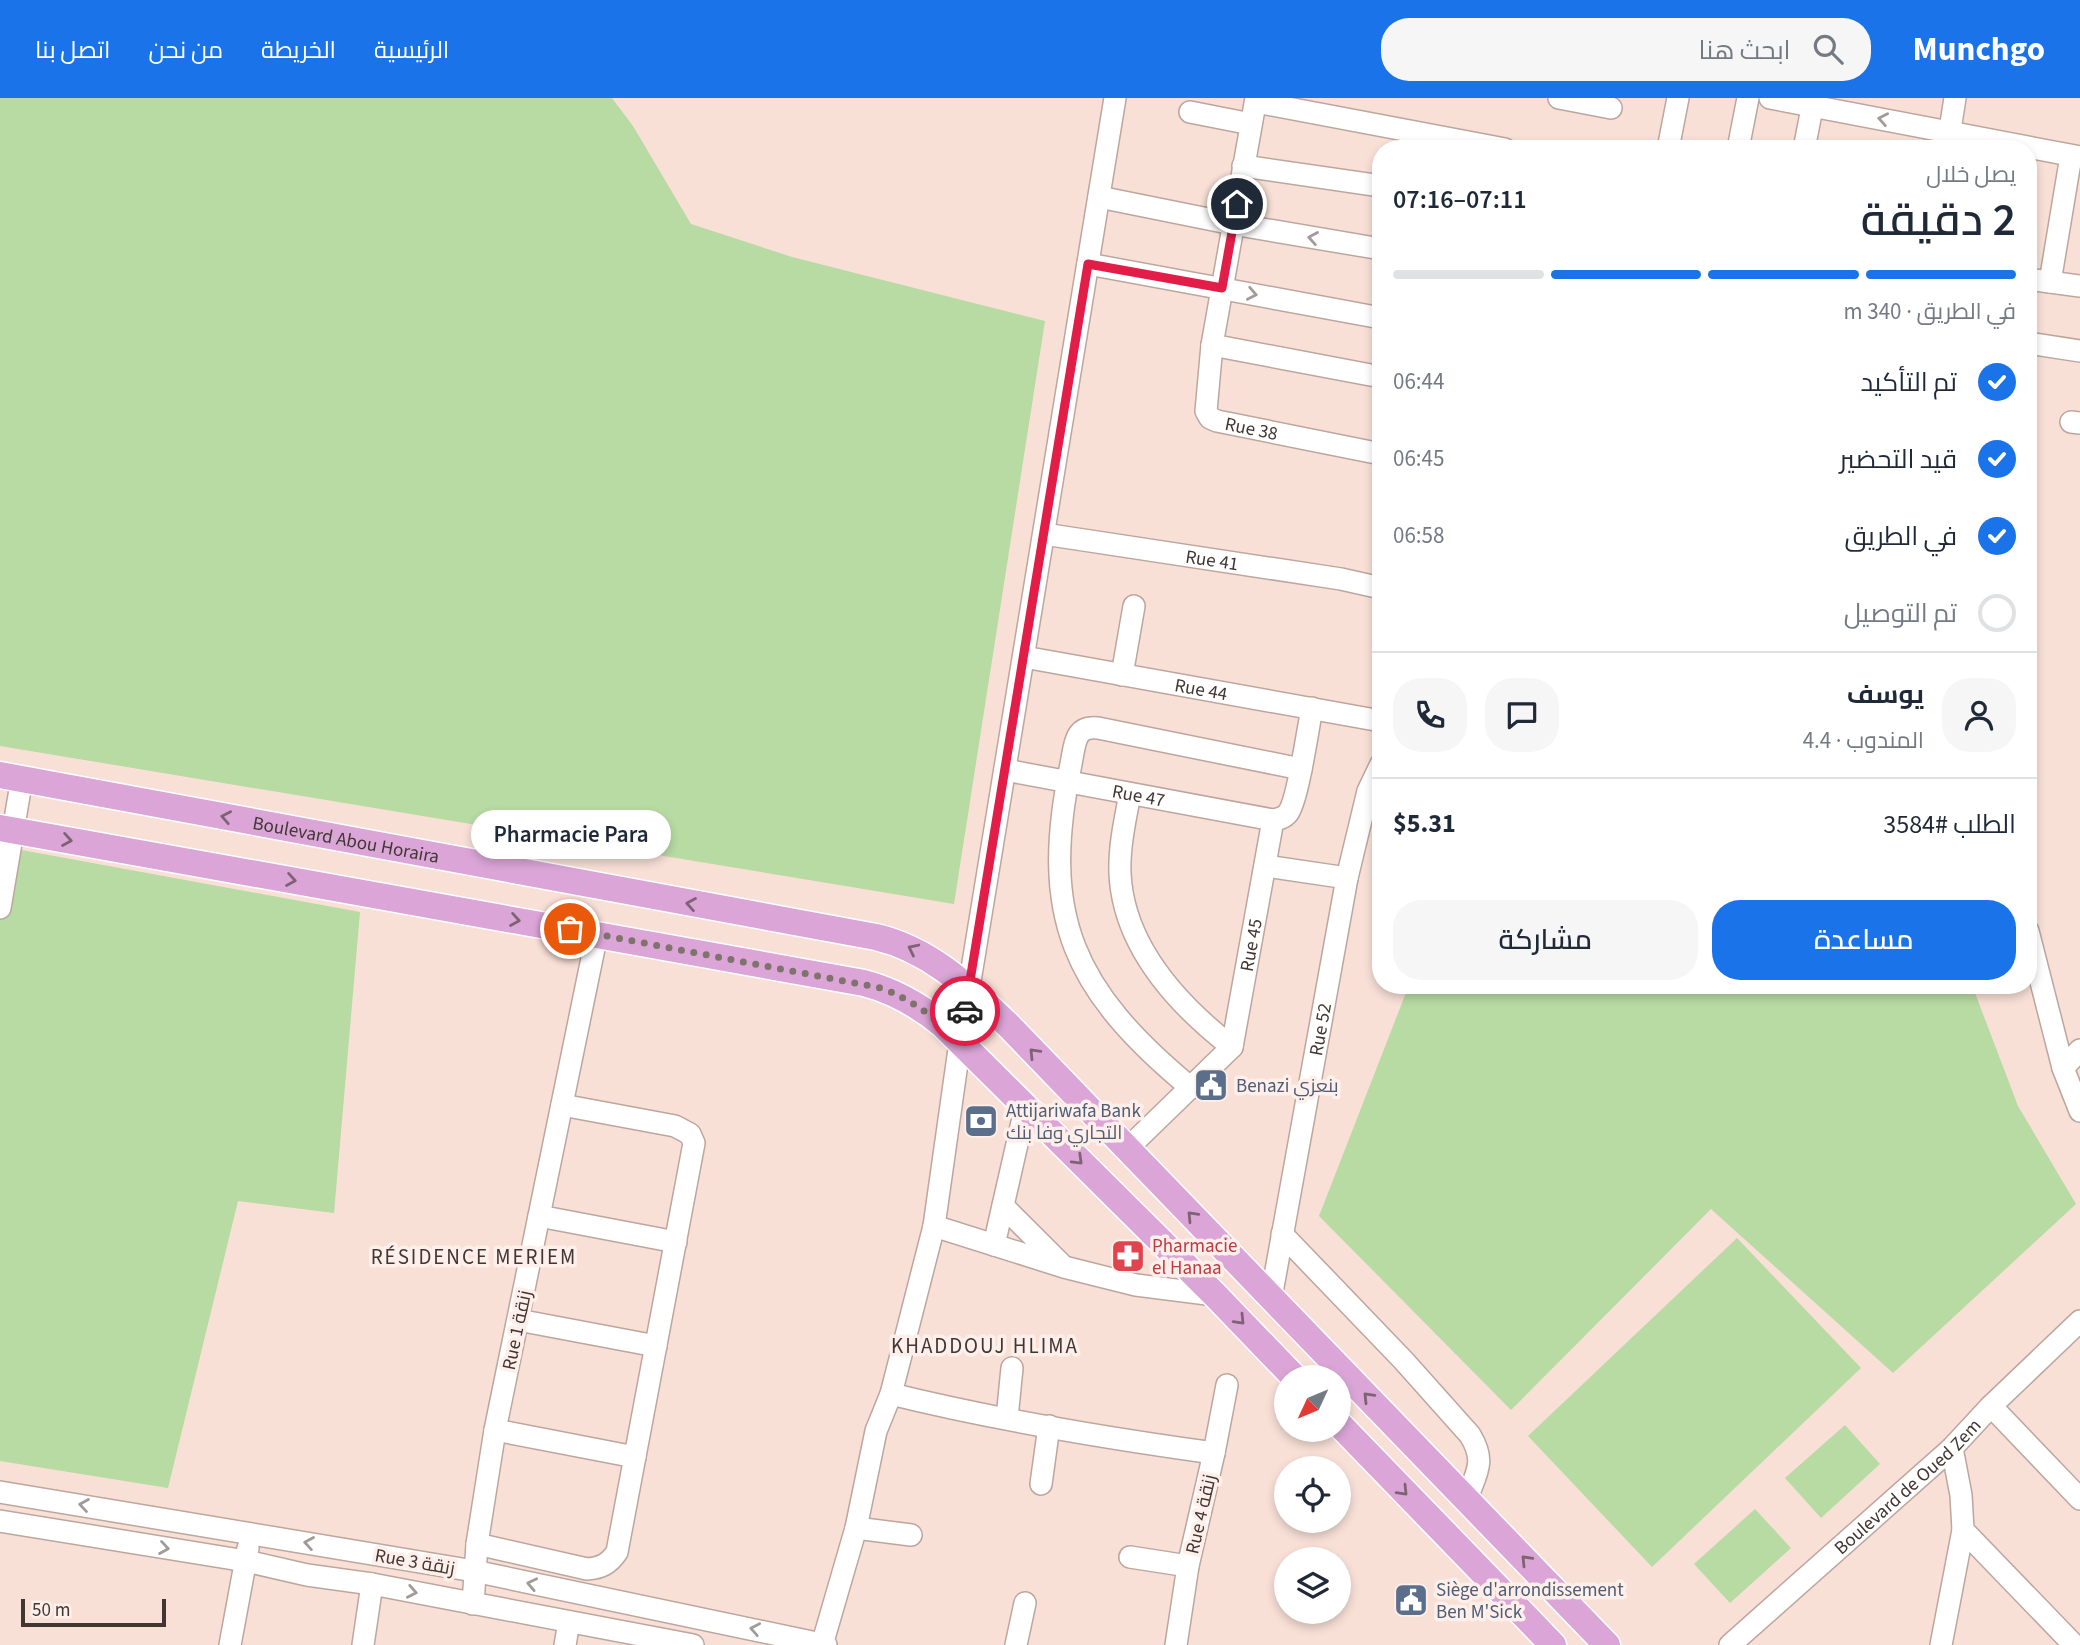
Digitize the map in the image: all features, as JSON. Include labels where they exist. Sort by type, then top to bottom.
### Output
[{"type":"main road","name":"Boulevard Abou Horaira","points":[[11,777],[876,937],[905,945],[928,957],[969,988],[1467,1497],[1607,1645]]},
{"type":"main road","points":[[7,829],[597,934],[881,988],[917,1005],[943,1025],[1216,1295],[1283,1365]]},
{"type":"main road","points":[[1351,1437],[1549,1643]]},
{"type":"street","points":[[823,1644],[856,1528],[876,1431],[891,1394],[934,1226],[960,1042],[1115,98]]},
{"type":"street","points":[[1559,98],[1611,108]]},
{"type":"street","points":[[1670,140],[1678,98]]},
{"type":"street","points":[[1740,140],[1748,98]]},
{"type":"street","points":[[1770,98],[1813,102],[1945,140]]},
{"type":"street","points":[[1948,140],[1955,98]]},
{"type":"street","points":[[1256,100],[1458,140]]},
{"type":"street","name":"Rue 38","points":[[1256,100],[1212,345],[1205,403],[1210,418],[1217,421],[1372,452]]},
{"type":"street","points":[[1806,140],[1813,102]]},
{"type":"street","points":[[1190,111],[1251,124]]},
{"type":"street","points":[[2037,150],[2076,156],[2071,223],[2050,282]]},
{"type":"street","points":[[1243,166],[1372,185]]},
{"type":"street","points":[[1099,197],[1233,224],[1372,247]]},
{"type":"street","points":[[1088,264],[1372,316]]},
{"type":"street","points":[[2037,280],[2080,286]]},
{"type":"street","points":[[2037,344],[2080,351]]},
{"type":"street","points":[[1212,345],[1372,375]]},
{"type":"street","name":"Rue 41","points":[[1044,534],[1372,586]]},
{"type":"street","points":[[1122,675],[1134,606]]},
{"type":"street","name":"Rue 44","points":[[1024,657],[1372,719]]},
{"type":"street","points":[[1273,820],[1282,818],[1290,809],[1301,769],[1312,708]]},
{"type":"street","points":[[1191,1088],[1121,1024],[1097,993],[1081,962],[1067,924],[1060,894],[1059,858],[1067,782],[1076,739],[1082,729],[1089,727],[1301,769]]},
{"type":"street","name":"Rue 47","points":[[1005,771],[1273,820]]},
{"type":"street","points":[[0,908],[11,777]]},
{"type":"street","name":"Rue 52","points":[[1271,1298],[1347,878],[1372,783]]},
{"type":"street","points":[[1127,1149],[1232,1047],[1202,1023],[1169,988],[1142,948],[1129,919],[1122,890],[1120,862],[1130,794]]},
{"type":"street","name":"Rue 45","points":[[1232,1047],[1273,820]]},
{"type":"street","points":[[1265,866],[1347,878]]},
{"type":"street","name":"Rue 1 زنقة","points":[[473,1604],[477,1544],[495,1430],[597,934]]},
{"type":"street","points":[[2037,966],[2063,1068],[2080,1111]]},
{"type":"street","points":[[2063,1068],[2080,1050]]},
{"type":"street","points":[[477,1544],[587,1569],[599,1568],[611,1561],[617,1552],[694,1143],[690,1134],[675,1126],[562,1105]]},
{"type":"street","points":[[994,1245],[1025,1109]]},
{"type":"street","points":[[1003,1206],[1064,1267]]},
{"type":"street","points":[[539,1216],[676,1242]]},
{"type":"street","points":[[934,1226],[1064,1267],[1136,1285],[1216,1295]]},
{"type":"street","points":[[1282,1234],[1404,1361],[1470,1435],[1478,1449],[1480,1460],[1467,1497]]},
{"type":"street","points":[[518,1320],[656,1346]]},
{"type":"street","name":"Boulevard de Oued Zem","points":[[1730,1645],[1952,1448],[1991,1406],[2079,1323]]},
{"type":"street","points":[[1007,1419],[1012,1368]]},
{"type":"street","name":"Rue 4 زنقة","points":[[1176,1645],[1188,1566],[1227,1385]]},
{"type":"street","points":[[891,1394],[970,1413],[1125,1441],[1214,1453]]},
{"type":"street","points":[[1991,1406],[2080,1499]]},
{"type":"street","points":[[1041,1484],[1049,1426]]},
{"type":"street","points":[[495,1430],[635,1457]]},
{"type":"street","points":[[1941,1645],[1963,1530],[1961,1494],[1952,1448]]},
{"type":"street","name":"Rue 3 زنقة","points":[[0,1492],[474,1571],[823,1644]]},
{"type":"street","name":"Rue 3 زنقة","points":[[0,1521],[246,1561],[307,1575],[372,1584],[689,1645]]},
{"type":"street","points":[[856,1528],[911,1535]]},
{"type":"street","points":[[1963,1530],[2074,1645]]},
{"type":"street","points":[[230,1645],[250,1532]]},
{"type":"street","points":[[1130,1557],[1188,1566]]},
{"type":"street","points":[[363,1645],[372,1584]]},
{"type":"street","points":[[1016,1645],[1025,1603]]},
{"type":"street","points":[[565,1645],[569,1622]]},
{"type":"green space","points":[[0,98],[612,98],[633,126],[691,224],[792,257],[1045,321],[954,904],[0,746]]},
{"type":"green space","points":[[0,846],[360,912],[334,1213],[238,1201],[168,1488],[0,1461]]},
{"type":"green space","points":[[1405,994],[1975,994],[2018,1106],[2076,1204],[1893,1373],[1711,1209],[1511,1410],[1319,1216]]},
{"type":"green space","points":[[1737,1238],[1861,1368],[1652,1567],[1528,1436]]},
{"type":"green space","points":[[1845,1425],[1880,1464],[1821,1518],[1785,1478]]},
{"type":"green space","points":[[1755,1509],[1791,1548],[1730,1603],[1694,1564]]},
{"type":"way so far","points":[[570,929],[864,983],[893,992],[917,1005],[960,1042],[965,1011]]},
{"type":"place","name":"Pharmacie Para","points":[[570,929]]},
{"type":"place","name":"Benazi بنعزي","points":[[1211,1085]]},
{"type":"place","name":"Attijariwafa Bank التجاري وفا بنك","points":[[981,1121]]},
{"type":"place","name":"Pharmacie el Hanaa","points":[[1128,1256]]},
{"type":"place","name":"Siège d'arrondissement Ben M'Sick","points":[[1411,1600]]},
{"type":"district","name":"RÉSIDENCE MERIEM","points":[[474,1257]]},
{"type":"district","name":"KHADDOUJ HLIMA","points":[[985,1346]]},
{"type":"route","points":[[965,1011],[1088,264],[1222,288],[1237,204]]}]
